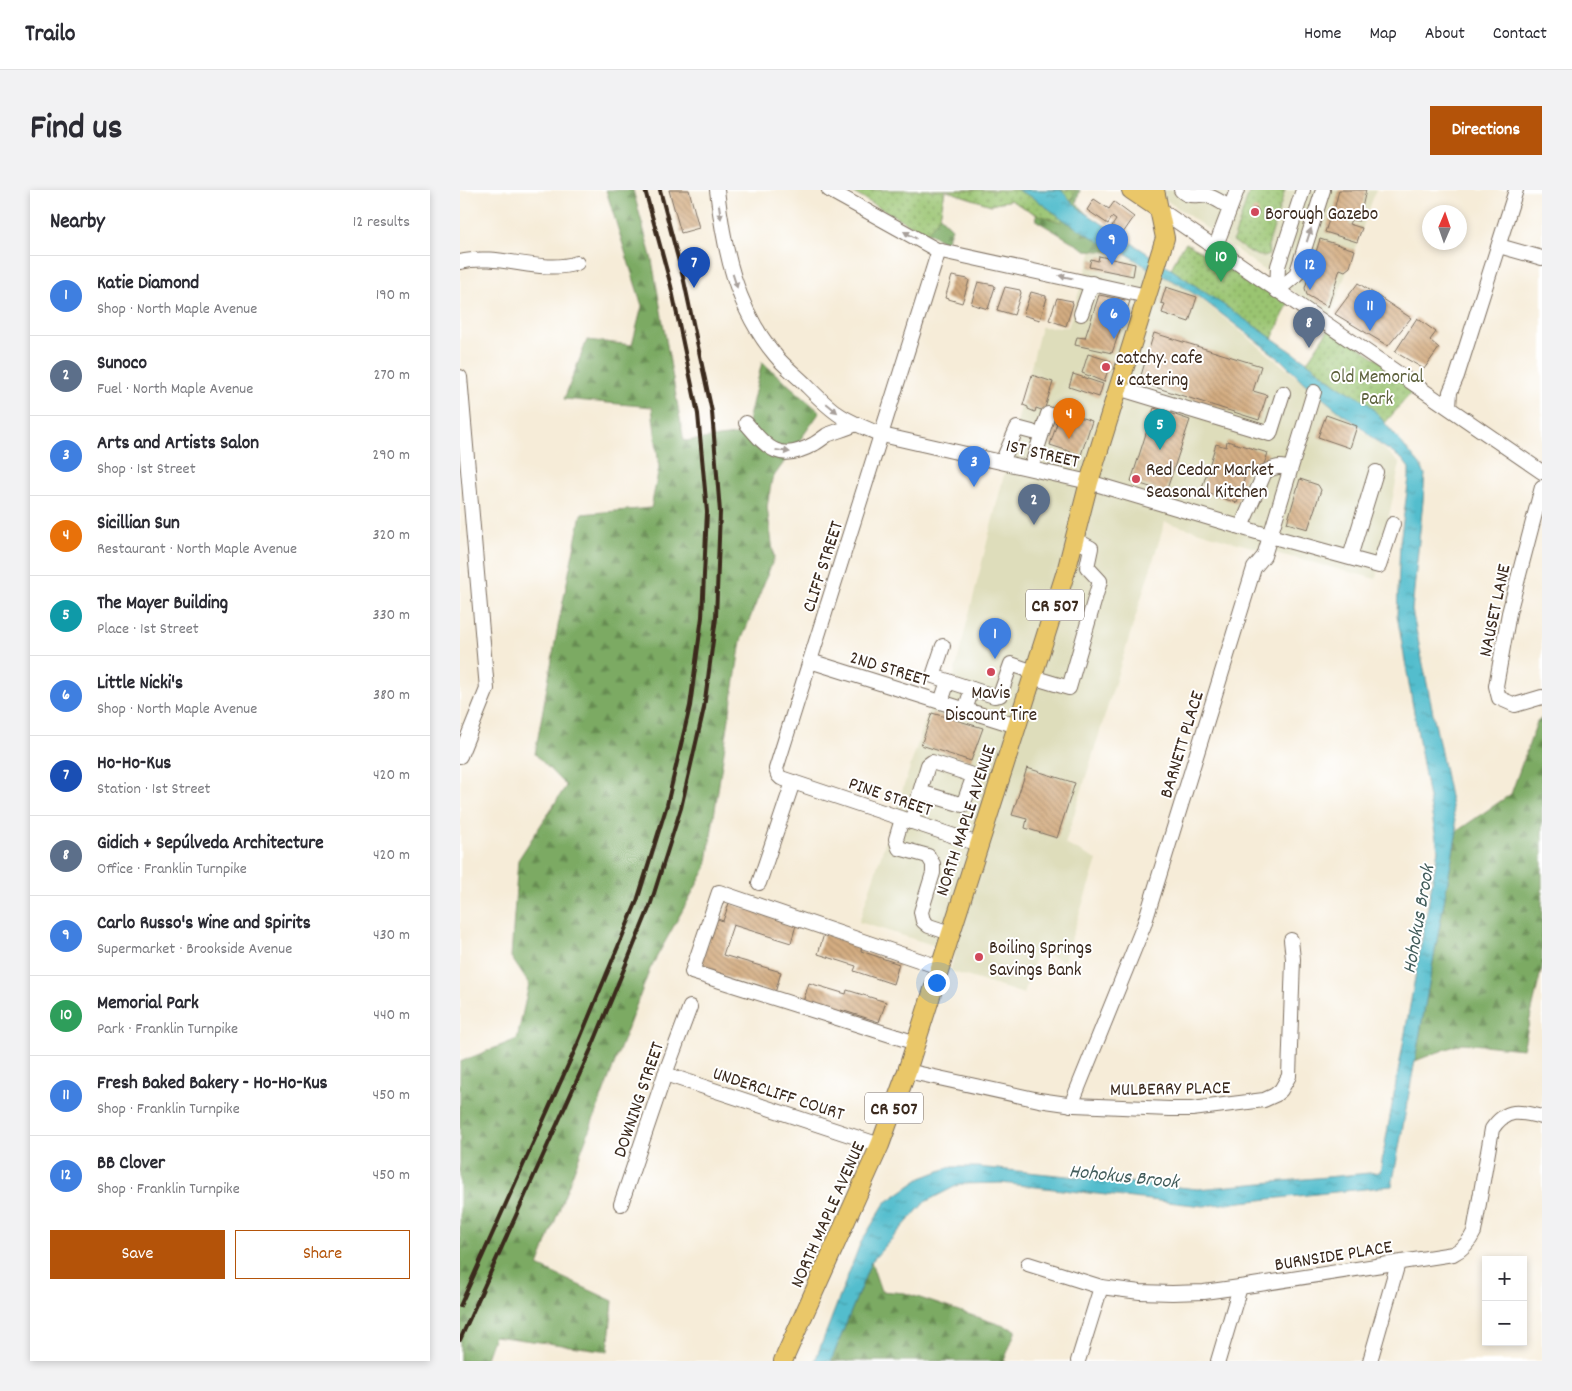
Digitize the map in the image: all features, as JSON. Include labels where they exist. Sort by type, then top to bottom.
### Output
[{"type":"main road","points":[[1131,190],[1159,209]]},
{"type":"main road","points":[[1155,190],[1159,209]]},
{"type":"main road","name":"CR 507","points":[[1150,288],[1165,238],[1159,209]]},
{"type":"main road","name":"NORTH MAPLE AVENUE","points":[[783,1361],[880,1145],[907,1071],[1017,726],[1074,540],[1089,482],[1150,288]]},
{"type":"street","name":"1ST STREET","points":[[717,190],[726,255],[737,288],[761,335],[776,357],[809,388],[840,415],[856,424],[882,435],[1089,482],[1270,536],[1379,566],[1393,524]]},
{"type":"street","points":[[829,190],[939,250],[1092,283],[1150,288]]},
{"type":"street","points":[[1181,190],[1184,194],[1194,196],[1206,195],[1230,207]]},
{"type":"street","points":[[1215,248],[1237,190]]},
{"type":"street","points":[[1277,291],[1278,266],[1303,190]]},
{"type":"street","points":[[1277,291],[1296,275],[1323,190]]},
{"type":"street","points":[[1449,407],[1450,392],[1457,376],[1516,190]]},
{"type":"street","points":[[1159,209],[1542,472]]},
{"type":"street","points":[[1499,246],[1542,258]]},
{"type":"street","name":"CLIFF STREET","points":[[793,782],[781,778],[776,769],[939,250]]},
{"type":"street","points":[[460,262],[486,258],[558,267],[577,263]]},
{"type":"street","points":[[1082,314],[1092,283]]},
{"type":"street","points":[[460,377],[488,689],[460,756]]},
{"type":"street","points":[[1118,388],[1270,434],[1283,393]]},
{"type":"street","name":"BARNETT PLACE","points":[[1071,1105],[1144,925],[1254,568],[1264,556],[1314,392]]},
{"type":"street","points":[[1031,468],[1048,414]]},
{"type":"street","points":[[746,423],[764,445],[777,451],[794,452],[856,424]]},
{"type":"street","points":[[1002,462],[1017,428],[1032,432]]},
{"type":"street","points":[[1241,527],[1265,472],[1274,467],[1290,469]]},
{"type":"street","points":[[1350,557],[1376,472]]},
{"type":"street","name":"NAUSET LANE","points":[[1542,488],[1509,613],[1496,686],[1499,698],[1515,705],[1542,697]]},
{"type":"street","points":[[943,646],[933,676],[994,696],[1000,695],[1010,664],[1069,688],[1100,581],[1086,567],[1091,548],[1074,540]]},
{"type":"street","name":"2ND STREET","points":[[810,661],[1017,726]]},
{"type":"street","points":[[941,702],[948,681]]},
{"type":"street","points":[[965,710],[972,688]]},
{"type":"street","points":[[759,883],[793,782]]},
{"type":"street","name":"PINE STREET","points":[[793,782],[978,844]]},
{"type":"street","points":[[920,792],[896,839],[899,848],[928,856],[934,864],[921,912],[923,921],[929,926],[950,933]]},
{"type":"street","points":[[916,1043],[692,972],[719,892],[939,967]]},
{"type":"street","name":"MULBERRY PLACE","points":[[907,1071],[1039,1100],[1071,1105],[1124,1109],[1192,1109],[1264,1100],[1281,1090],[1287,1080],[1290,1068],[1293,959],[1291,940]]},
{"type":"street","name":"DOWNING STREET","points":[[621,1204],[690,1007]]},
{"type":"street","name":"UNDERCLIFF COURT","points":[[665,1074],[880,1145]]},
{"type":"street","name":"BURNSIDE PLACE","points":[[1028,1264],[1100,1287],[1172,1294],[1204,1292],[1446,1256],[1462,1249],[1469,1242],[1474,1232],[1492,1129],[1504,1115],[1513,1112],[1522,1112],[1542,1117]]},
{"type":"street","points":[[1370,1361],[1398,1263]]},
{"type":"street","points":[[1078,1361],[1100,1287]]},
{"type":"street","points":[[1218,1361],[1240,1287]]},
{"type":"shaded area","points":[[1151,190],[1376,190],[1330,318]]},
{"type":"shaded area","points":[[1093,247],[1138,261],[1193,293],[1400,463],[1376,579],[1248,546],[1165,522],[1065,844],[1097,860],[1064,961],[1037,951],[1024,994],[950,971],[955,952],[859,922],[940,676],[953,678],[1041,327],[1068,327]]},
{"type":"green space","points":[[606,190],[633,190],[652,260],[684,441],[745,434],[762,362],[820,412],[772,479],[767,507],[774,558],[741,641],[706,868],[650,969],[538,1266],[613,1301],[608,1351],[494,1336],[485,1361],[460,1361],[460,1062],[517,1039],[529,984],[511,957],[518,860],[566,786],[535,754],[558,626],[581,514],[651,508],[659,468],[652,407],[564,399],[587,340],[632,345],[642,306]]},
{"type":"green space","points":[[848,190],[945,190],[940,216],[926,234]]},
{"type":"green space","points":[[856,190],[945,190],[940,216],[952,228],[946,243]]},
{"type":"green space","points":[[945,190],[1080,190],[1076,203],[1100,229],[1129,255],[1125,253],[1086,250],[1037,221],[1036,214],[1010,200],[991,205]]},
{"type":"green space","points":[[945,190],[1076,190],[1061,222],[1036,214],[1010,200],[991,205]]},
{"type":"green space","points":[[1250,190],[1285,190],[1268,246],[1269,255],[1259,256],[1233,241]]},
{"type":"green space","points":[[1186,243],[1275,295],[1290,300],[1272,339],[1171,269],[1179,252]]},
{"type":"green space","name":"Old Memorial Park","points":[[1330,327],[1417,386],[1385,423],[1380,417],[1307,362]]},
{"type":"green space","points":[[1542,718],[1542,967],[1523,1049],[1462,1043],[1415,1061],[1457,831],[1511,794],[1537,722]]},
{"type":"green space","points":[[871,1262],[881,1291],[905,1293],[1016,1330],[1004,1361],[831,1361]]},
{"type":"water","points":[[1017,190],[1061,190],[1077,207],[1307,362],[1337,385],[1368,403],[1420,465],[1425,474],[1412,610],[1457,831],[1392,1186],[1203,1206],[1001,1183],[960,1184],[925,1202],[871,1262],[831,1361],[815,1361],[860,1244],[885,1203],[921,1178],[950,1167],[977,1167],[1198,1189],[1380,1172],[1438,850],[1397,615],[1400,542],[1409,468],[1402,459],[1378,443],[1361,427],[1303,382],[1281,360],[1202,299],[1125,253],[1107,246],[1067,222],[1034,198]]},
{"type":"building","points":[[669,190],[689,190],[699,228],[681,233]]},
{"type":"building","points":[[1339,190],[1366,190],[1359,221],[1351,220],[1349,224],[1362,228],[1357,242],[1325,232],[1331,214],[1333,214]]},
{"type":"building","points":[[1094,199],[1109,209],[1114,202],[1134,217],[1123,233],[1112,226],[1116,220],[1112,217],[1108,224],[1087,210]]},
{"type":"building","name":"Borough Gazebo","points":[[1255,209],[1258,212],[1255,215],[1252,212]]},
{"type":"building","points":[[1320,239],[1355,250],[1350,267],[1345,271],[1340,269],[1328,307],[1307,295],[1305,288]]},
{"type":"building","points":[[1099,256],[1135,264],[1133,276],[1089,267],[1091,259],[1098,261]]},
{"type":"building","points":[[952,276],[968,279],[969,281],[962,303],[945,298]]},
{"type":"building","points":[[978,282],[994,285],[995,287],[988,309],[971,304]]},
{"type":"building","points":[[1358,283],[1411,318],[1388,346],[1335,314]]},
{"type":"building","points":[[1005,287],[1020,290],[1021,293],[1014,315],[997,310]]},
{"type":"building","points":[[1166,287],[1197,297],[1189,322],[1162,313],[1165,304],[1161,303]]},
{"type":"building","points":[[1031,292],[1046,296],[1047,298],[1040,320],[1023,315]]},
{"type":"building","points":[[1099,295],[1130,301],[1112,353],[1075,345],[1077,337],[1085,338]]},
{"type":"building","points":[[1057,298],[1072,301],[1073,304],[1066,326],[1049,320]]},
{"type":"building","points":[[1417,318],[1436,332],[1430,340],[1439,348],[1424,369],[1395,352]]},
{"type":"building","points":[[1154,333],[1261,366],[1253,391],[1267,395],[1259,420],[1139,382]]},
{"type":"building","points":[[1088,354],[1111,361],[1104,382],[1082,373]]},
{"type":"building","points":[[1073,374],[1103,384],[1099,397],[1069,387]]},
{"type":"building","points":[[1032,375],[1053,382],[1044,411],[1036,408],[1035,412],[1023,405]]},
{"type":"building","points":[[1154,408],[1190,420],[1166,492],[1131,481]]},
{"type":"building","points":[[1054,409],[1092,421],[1081,455],[1050,445],[1057,423],[1050,421]]},
{"type":"building","points":[[1326,415],[1357,426],[1350,448],[1318,437]]},
{"type":"building","points":[[1227,441],[1268,453],[1262,470],[1255,468],[1254,473],[1247,470],[1237,503],[1201,491],[1216,444],[1226,447]]},
{"type":"building","points":[[1300,479],[1318,485],[1321,490],[1308,529],[1287,523]]},
{"type":"building","points":[[932,713],[983,728],[971,761],[921,745]]},
{"type":"building","points":[[1027,768],[1075,783],[1057,838],[1025,828],[1027,819],[1012,815]]},
{"type":"building","points":[[729,903],[796,925],[791,943],[733,925],[723,955],[781,972],[775,993],[699,968],[715,918],[723,921]]},
{"type":"building","points":[[824,934],[862,946],[861,951],[899,964],[893,984],[854,971],[856,966],[818,954]]},
{"type":"building","points":[[809,983],[846,994],[847,990],[886,1002],[879,1022],[841,1010],[840,1014],[803,1002]]},
{"type":"railway","points":[[460,1306],[578,1043],[637,901],[667,805],[690,706],[702,617],[707,512],[698,414],[671,286],[645,190]]},
{"type":"railway","points":[[460,1340],[591,1049],[650,906],[681,808],[704,708],[716,618],[720,512],[712,412],[684,281],[660,190]]},
{"type":"place","name":"Borough Gazebo","points":[[1255,212]]},
{"type":"place","name":"Carlo Russo's Wine and Spirits","points":[[1112,265]]},
{"type":"place","name":"Memorial Park","points":[[1221,282]]},
{"type":"place","name":"Ho-Ho-Kus","points":[[694,288]]},
{"type":"place","name":"BB Clover","points":[[1310,290]]},
{"type":"place","name":"Fresh Baked Bakery - Ho-Ho-Kus","points":[[1370,331]]},
{"type":"place","name":"Little Nicki's","points":[[1114,339]]},
{"type":"place","name":"Gidich + Sepúlveda Architecture","points":[[1309,348]]},
{"type":"place","name":"catchy. cafe & catering","points":[[1106,367]]},
{"type":"place","name":"Sicillian Sun","points":[[1069,439]]},
{"type":"place","name":"The Mayer Building","points":[[1160,450]]},
{"type":"place","name":"Red Cedar Market Seasonal Kitchen","points":[[1136,479]]},
{"type":"place","name":"Arts and Artists Salon","points":[[974,487]]},
{"type":"place","name":"Sunoco","points":[[1034,525]]},
{"type":"place","name":"Katie Diamond","points":[[995,659]]},
{"type":"place","name":"Mavis Discount Tire","points":[[991,672]]},
{"type":"place","name":"Boiling Springs Savings Bank","points":[[979,957]]},
{"type":"water label","name":"Hohokus Brook","points":[[1417,919]]},
{"type":"water label","name":"Hohokus Brook","points":[[1124,1175]]}]
